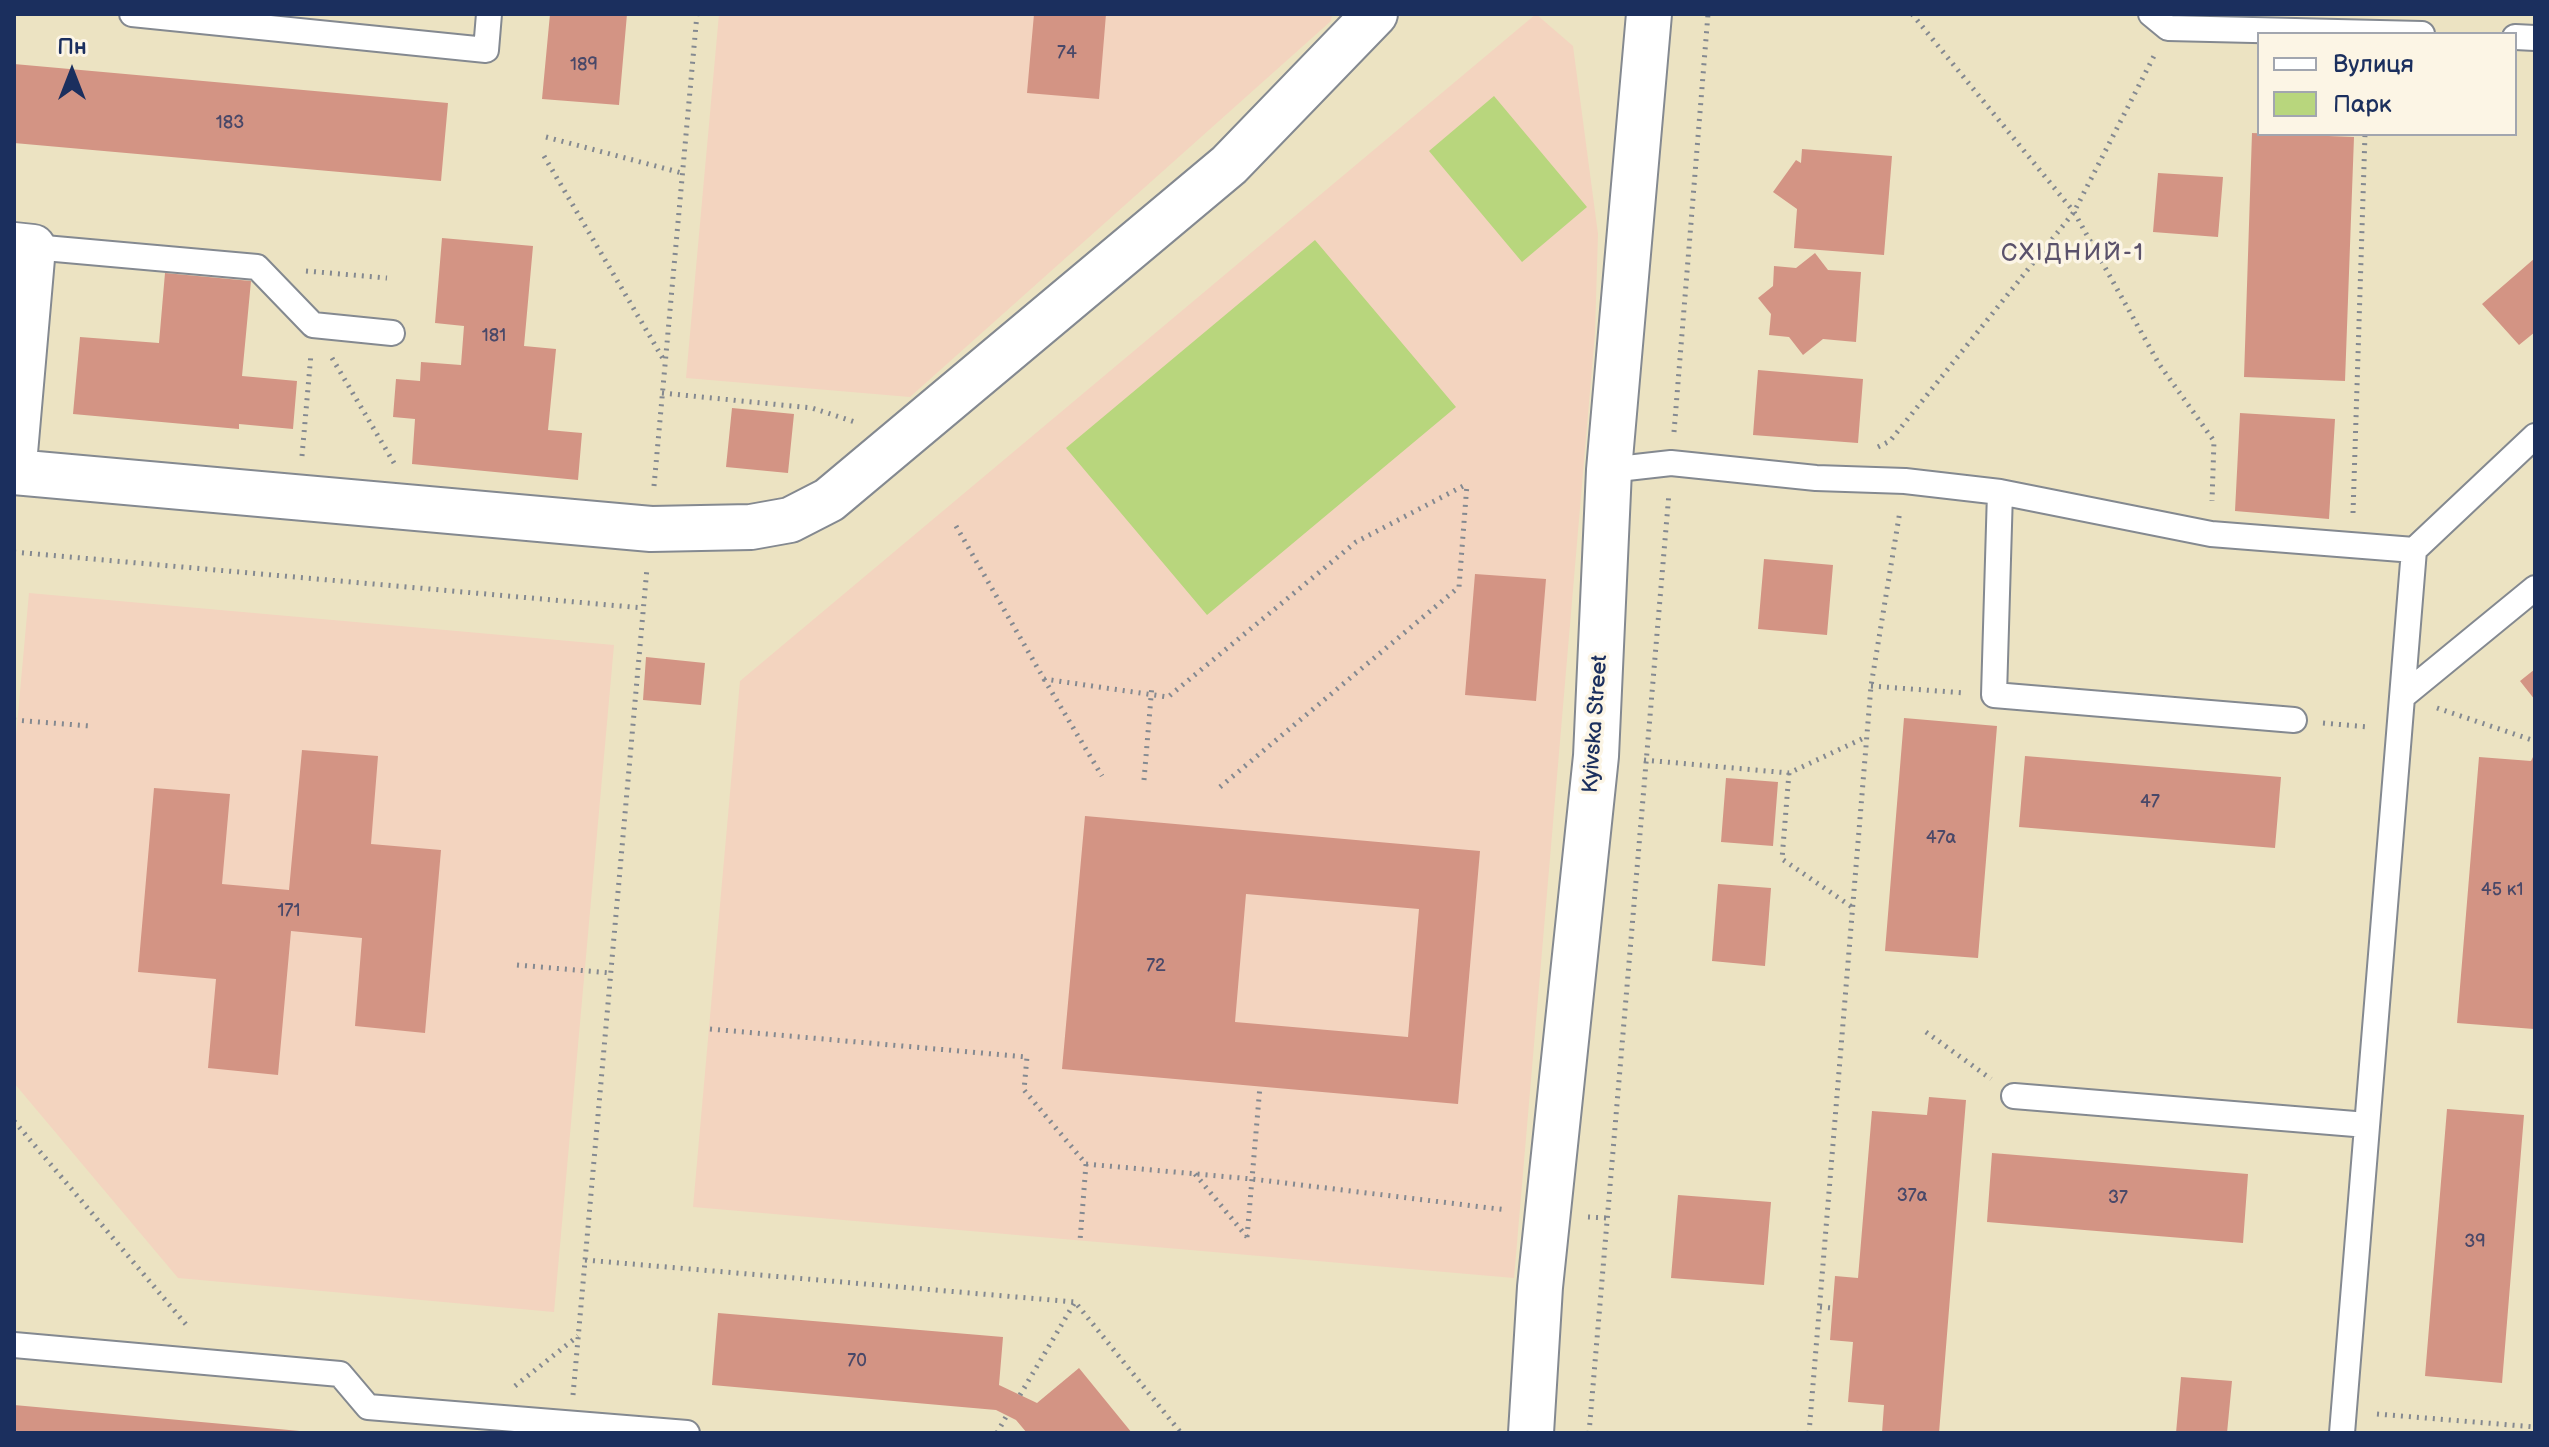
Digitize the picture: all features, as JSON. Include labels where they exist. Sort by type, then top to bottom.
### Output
[{"type":"street","points":[[14,472],[651,529],[751,527],[790,520],[829,500],[1229,165],[1375,14]]},
{"type":"street","name":"Kyivska Street","points":[[1531,1433],[1548,1215],[1596,756],[1609,470],[1649,14]]},
{"type":"street","points":[[14,464],[24,246]]},
{"type":"lane","points":[[132,14],[486,50],[489,14]]},
{"type":"lane","points":[[2160,21],[2382,32]]},
{"type":"lane","points":[[24,246],[257,267],[313,325],[392,333]]},
{"type":"lane","points":[[2343,1422],[2414,550],[2535,436]]},
{"type":"lane","points":[[1609,470],[1671,463],[1816,478],[1905,481],[2000,492],[2211,534],[2414,550]]},
{"type":"lane","points":[[2000,492],[1994,695],[2294,720]]},
{"type":"lane","points":[[2402,697],[2535,588]]},
{"type":"lane","points":[[2014,1096],[2367,1125]]},
{"type":"lane","points":[[14,1345],[340,1374],[368,1407],[687,1433]]},
{"type":"path","points":[[571,1423],[697,14]]},
{"type":"path","points":[[1589,1433],[1708,14]]},
{"type":"path","points":[[1912,14],[2074,212],[2159,364],[2214,441],[2211,534]]},
{"type":"path","points":[[1890,441],[2074,212],[2160,21]]},
{"type":"path","points":[[2352,546],[2365,136]]},
{"type":"path","points":[[546,137],[682,173]]},
{"type":"path","points":[[544,156],[666,362]]},
{"type":"path","points":[[257,267],[387,278]]},
{"type":"path","points":[[298,498],[313,325]]},
{"type":"path","points":[[313,325],[421,508]]},
{"type":"path","points":[[662,393],[812,408],[900,439]]},
{"type":"path","points":[[1809,1433],[1871,686],[1905,481]]},
{"type":"path","points":[[1044,679],[1168,697],[1356,542],[1467,484],[1459,587],[1220,787]]},
{"type":"path","points":[[956,526],[1102,776]]},
{"type":"path","points":[[14,552],[643,608]]},
{"type":"path","points":[[1144,780],[1152,685]]},
{"type":"path","points":[[1871,686],[1994,695]]},
{"type":"path","points":[[2402,697],[2535,741]]},
{"type":"path","points":[[14,720],[90,726]]},
{"type":"path","points":[[2294,720],[2399,729]]},
{"type":"path","points":[[1596,756],[1789,773],[1867,737]]},
{"type":"path","points":[[1789,773],[1782,859],[1853,907]]},
{"type":"path","points":[[517,965],[611,973]]},
{"type":"path","points":[[710,1029],[1027,1057],[1024,1090],[1086,1164],[1080,1241]]},
{"type":"path","points":[[1926,1032],[2014,1096]]},
{"type":"path","points":[[1194,1173],[1247,1237],[1260,1086]]},
{"type":"path","points":[[14,1121],[219,1364]]},
{"type":"path","points":[[1086,1164],[1252,1179],[1548,1215],[1608,1218]]},
{"type":"path","points":[[585,1260],[1075,1302],[1181,1433]]},
{"type":"path","points":[[1020,1395],[1075,1302]]},
{"type":"path","points":[[1820,1307],[1832,1308]]},
{"type":"path","points":[[478,1416],[578,1336]]},
{"type":"path","points":[[997,1433],[1007,1415]]},
{"type":"path","points":[[2343,1422],[2535,1427]]},
{"type":"shaded area","points":[[719,14],[1332,14],[1331,21],[910,397],[686,378]]},
{"type":"shaded area","points":[[1536,14],[1573,46],[1598,234],[1595,333],[1514,1278],[693,1207],[740,681]]},
{"type":"shaded area","points":[[29,593],[614,645],[554,1312],[178,1278],[14,1083],[14,758]]},
{"type":"green space","points":[[1494,96],[1587,207],[1522,262],[1429,151]]},
{"type":"green space","points":[[1315,240],[1456,407],[1207,615],[1066,448]]},
{"type":"building","points":[[550,14],[627,14],[619,105],[542,99]]},
{"type":"building","points":[[1034,14],[1106,14],[1099,99],[1027,93]]},
{"type":"building","points":[[14,64],[448,103],[441,181],[14,143]]},
{"type":"building","points":[[2252,133],[2257,133],[2257,136],[2354,137],[2345,381],[2244,377]]},
{"type":"building","points":[[1802,149],[1892,156],[1884,255],[1794,248],[1797,209],[1773,192],[1796,160],[1801,163]]},
{"type":"building","points":[[2158,173],[2223,177],[2218,237],[2153,232]]},
{"type":"building","points":[[442,238],[533,246],[524,346],[556,349],[548,430],[582,433],[578,480],[412,464],[415,419],[393,417],[396,379],[420,381],[421,362],[461,365],[464,326],[435,323]]},
{"type":"building","points":[[1815,253],[1828,270],[1861,272],[1856,342],[1823,339],[1803,355],[1789,337],[1769,335],[1771,314],[1758,298],[1773,286],[1774,266],[1796,268]]},
{"type":"building","points":[[2535,258],[2535,332],[2519,345],[2482,304]]},
{"type":"building","points":[[165,273],[251,281],[242,376],[297,381],[293,429],[239,424],[239,429],[73,414],[80,337],[159,343]]},
{"type":"building","points":[[1758,370],[1863,379],[1858,443],[1753,435]]},
{"type":"building","points":[[732,408],[794,414],[788,473],[726,467]]},
{"type":"building","points":[[2240,413],[2335,419],[2329,519],[2235,511]]},
{"type":"building","points":[[1764,559],[1833,565],[1827,635],[1758,629]]},
{"type":"building","points":[[1475,574],[1546,579],[1536,701],[1465,695]]},
{"type":"building","points":[[646,657],[705,663],[701,705],[643,700]]},
{"type":"building","points":[[2535,669],[2535,700],[2520,681]]},
{"type":"building","points":[[1904,718],[1997,726],[1978,958],[1885,951]]},
{"type":"building","points":[[302,750],[378,756],[371,844],[441,850],[425,1033],[355,1026],[362,938],[291,931],[278,1075],[208,1068],[216,979],[138,972],[154,788],[230,794],[222,884],[289,890]]},
{"type":"building","points":[[2535,753],[2534,1029],[2457,1023],[2479,757],[2531,761]]},
{"type":"building","points":[[2025,756],[2281,777],[2275,848],[2019,827]]},
{"type":"building","points":[[1726,778],[1778,782],[1773,846],[1721,842]]},
{"type":"building","points":[[1085,816],[1480,851],[1458,1104],[1062,1069]],"holes":[[[1246,894],[1419,909],[1408,1037],[1235,1022]]]},
{"type":"building","points":[[1718,884],[1771,888],[1765,966],[1712,961]]},
{"type":"building","points":[[1929,1097],[1966,1100],[1939,1433],[1882,1433],[1884,1405],[1848,1402],[1853,1342],[1830,1340],[1835,1276],[1858,1278],[1872,1111],[1927,1115]]},
{"type":"building","points":[[2447,1109],[2524,1115],[2502,1383],[2425,1376]]},
{"type":"building","points":[[1992,1153],[2248,1174],[2243,1243],[1987,1222]]},
{"type":"building","points":[[1678,1195],[1771,1202],[1764,1285],[1671,1278]]},
{"type":"building","points":[[718,1313],[1003,1337],[999,1385],[1037,1403],[1079,1368],[1132,1433],[1027,1433],[1016,1420],[996,1410],[712,1385]]},
{"type":"building","points":[[2181,1377],[2232,1381],[2227,1433],[2176,1433]]},
{"type":"building","points":[[14,1405],[300,1431],[300,1433],[14,1433]]},
{"type":"district","name":"СХІДНИЙ-1","points":[[2073,254]]}]
